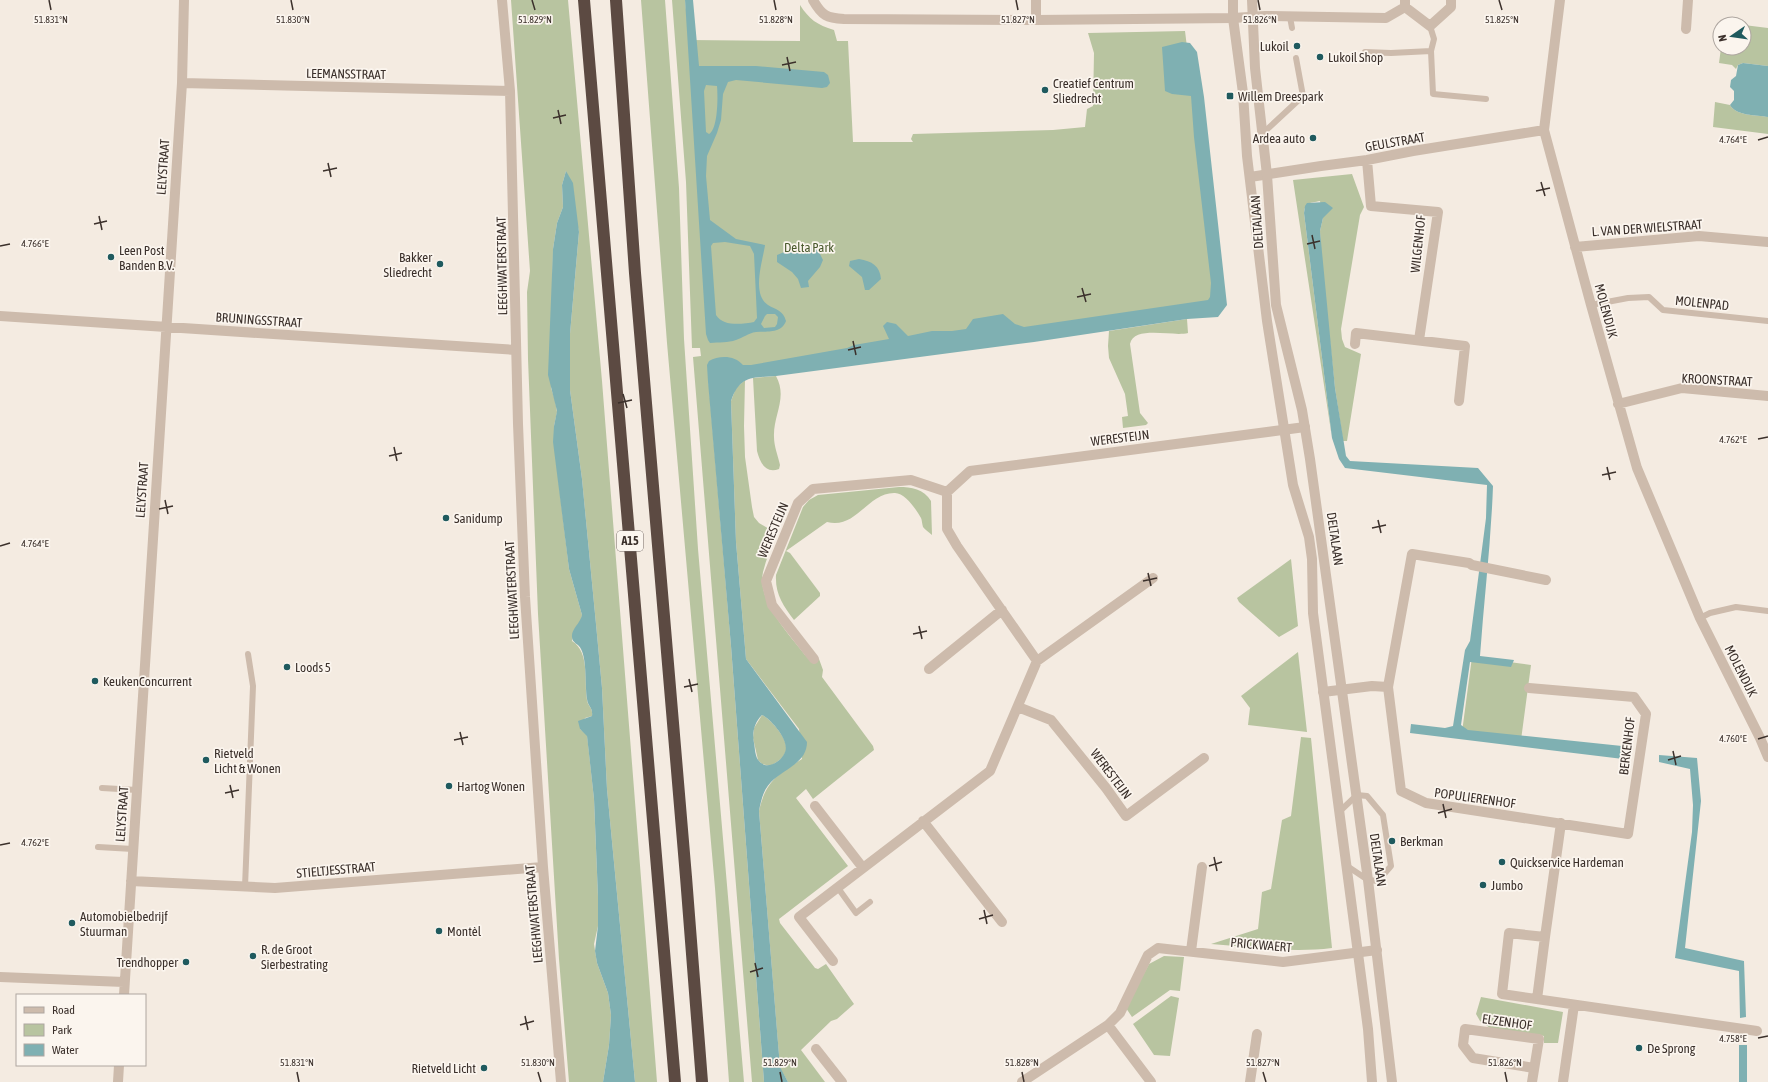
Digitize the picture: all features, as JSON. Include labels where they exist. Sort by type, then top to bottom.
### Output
[{"type":"highway","name":"A15","points":[[584,0],[675,1082]]},
{"type":"highway","name":"A15","points":[[616,0],[635,273],[702,1082]]},
{"type":"street","name":"LELYSTRAAT","points":[[124,994],[182,83],[184,0]]},
{"type":"street","name":"LEEGHWATERSTRAAT","points":[[502,0],[510,91],[516,350],[525,597],[543,866],[561,1082]]},
{"type":"street","points":[[813,0],[818,10],[829,18],[1036,20],[1233,18],[1252,16],[1386,18],[1405,4],[1430,26],[1451,7],[1452,0]]},
{"type":"street","points":[[1036,0],[1036,20]]},
{"type":"street","name":"DELTALAAN","points":[[1233,0],[1233,18],[1243,93],[1250,177],[1267,321],[1293,485],[1308,537],[1312,559],[1313,613],[1322,692],[1368,1028],[1372,1082]]},
{"type":"street","name":"DELTALAAN","points":[[1252,0],[1255,68],[1267,175],[1276,306],[1305,427],[1343,689],[1377,950],[1392,1082]]},
{"type":"street","name":"MOLENDIJK","points":[[1560,0],[1544,130],[1590,305],[1637,468],[1700,618],[1768,757]]},
{"type":"street","points":[[1686,29],[1688,0]]},
{"type":"street","name":"LEEMANSSTRAAT","points":[[182,83],[510,91]]},
{"type":"street","name":"GEULSTRAAT","points":[[1250,177],[1367,160],[1544,130]]},
{"type":"street","name":"WILGENHOF","points":[[1367,160],[1371,206],[1438,212],[1419,340]]},
{"type":"street","name":"L. VAN DER WIELSTRAAT","points":[[1575,247],[1699,236],[1768,242]]},
{"type":"street","name":"BRUNINGSSTRAAT","points":[[0,316],[516,350]]},
{"type":"street","points":[[1355,344],[1356,333],[1465,346],[1459,401]]},
{"type":"street","name":"KROONSTRAAT","points":[[1618,404],[1682,388],[1768,396]]},
{"type":"street","name":"WERESTEIJN","points":[[814,659],[772,605],[766,581],[785,531],[798,504],[813,489],[911,480],[947,492],[970,471],[1305,427]]},
{"type":"street","points":[[947,492],[948,529],[957,546],[1037,661]]},
{"type":"street","name":"POPULIERENHOF","points":[[1546,580],[1494,568],[1472,565],[1469,563],[1412,554],[1388,687],[1401,791],[1426,804],[1628,834]]},
{"type":"street","points":[[833,961],[799,917],[990,771],[1037,661],[1153,578]]},
{"type":"street","points":[[929,669],[1002,610]]},
{"type":"street","points":[[1322,692],[1372,686],[1388,687]]},
{"type":"street","name":"BERKENHOF","points":[[1529,688],[1634,697],[1646,714],[1628,834]]},
{"type":"street","name":"WERESTEIJN","points":[[1018,707],[1051,720],[1106,788],[1126,816],[1204,758]]},
{"type":"street","points":[[815,806],[863,868]]},
{"type":"street","points":[[923,821],[1002,922]]},
{"type":"street","name":"ELZENHOF","points":[[1537,999],[1560,823]]},
{"type":"street","name":"STIELTJESSTRAAT","points":[[131,881],[276,888],[543,866]]},
{"type":"street","points":[[1191,951],[1202,867]]},
{"type":"street","name":"ELZENHOF","points":[[1545,937],[1509,933],[1502,994],[1757,1032]]},
{"type":"street","name":"PRICKWAERT","points":[[1023,1082],[1108,1025],[1120,1012],[1148,955],[1158,948],[1284,962],[1377,950]]},
{"type":"street","points":[[0,977],[124,982]]},
{"type":"street","points":[[1563,1082],[1574,1005]]},
{"type":"street","points":[[1108,1025],[1151,1082]]},
{"type":"street","name":"ELZENHOF","points":[[1532,1082],[1539,1039],[1465,1029],[1463,1045],[1473,1058],[1534,1068]]},
{"type":"street","points":[[1250,1082],[1257,1034]]},
{"type":"street","points":[[816,1049],[842,1082]]},
{"type":"street","points":[[118,1082],[119,1066]]},
{"type":"lane","points":[[1290,17],[1292,28]]},
{"type":"lane","points":[[1430,26],[1434,39],[1431,51],[1433,94],[1486,99]]},
{"type":"lane","points":[[1365,52],[1391,53],[1431,51]]},
{"type":"lane","points":[[1262,134],[1303,96],[1296,58]]},
{"type":"lane","name":"MOLENPAD","points":[[1590,305],[1628,298],[1649,297],[1663,310],[1768,321]]},
{"type":"lane","points":[[1700,618],[1710,613],[1736,607],[1768,611]]},
{"type":"lane","points":[[245,886],[253,686],[248,654]]},
{"type":"lane","points":[[102,788],[136,790]]},
{"type":"lane","points":[[1339,812],[1357,795],[1367,796],[1383,815],[1391,866],[1378,881],[1368,880],[1347,866]]},
{"type":"lane","points":[[98,847],[133,849]]},
{"type":"lane","points":[[838,888],[856,913],[870,902]]},
{"type":"green space","points":[[511,0],[568,0],[602,381],[657,1082],[635,1082],[607,789],[602,688],[596,624],[582,479],[570,390],[570,334],[579,232],[566,171],[562,185],[563,207],[557,223],[553,249],[551,388],[557,412],[554,426],[554,442],[569,569],[582,615],[581,622],[574,630],[572,641],[582,652],[584,659],[587,700],[592,713],[592,716],[585,718],[580,729],[587,735],[594,799],[598,926],[594,944],[597,963],[608,993],[611,1015],[609,1045],[603,1082],[569,1082],[559,959],[538,614],[528,359],[527,292],[530,271]]},
{"type":"green space","points":[[641,0],[665,0],[679,188],[684,339],[698,549],[744,1082],[729,1082],[715,888],[667,343]]},
{"type":"green space","name":"Delta Park","points":[[672,0],[685,0],[689,40],[800,41],[800,5],[814,21],[834,30],[837,41],[848,41],[853,142],[913,142],[911,139],[913,134],[1053,130],[1085,127],[1087,109],[1093,106],[1094,53],[1088,33],[1185,31],[1220,314],[708,375],[731,646],[764,1082],[752,1082],[693,357],[701,356],[700,348],[692,348],[686,182]]},
{"type":"green space","points":[[1752,26],[1768,28],[1768,66],[1743,63],[1738,65],[1736,69],[1732,65],[1719,63],[1720,56],[1752,56]]},
{"type":"green space","points":[[1715,102],[1730,105],[1733,109],[1741,113],[1768,117],[1768,134],[1713,127]]},
{"type":"green space","points":[[1352,174],[1364,207],[1360,215],[1341,329],[1345,347],[1361,354],[1347,441],[1343,441],[1335,388],[1322,268],[1320,231],[1323,218],[1320,201],[1307,205],[1304,213],[1332,438],[1293,180]]},
{"type":"green space","points":[[1187,319],[1188,333],[1146,333],[1133,338],[1130,344],[1140,413],[1148,423],[1146,425],[1123,428],[1122,417],[1128,416],[1125,394],[1109,358],[1109,331]]},
{"type":"green space","points":[[776,376],[781,392],[774,429],[774,437],[780,465],[779,469],[770,470],[764,466],[757,451],[753,378]]},
{"type":"green space","points":[[745,380],[745,457],[754,517],[759,523],[776,533],[763,572],[762,583],[765,594],[775,616],[805,655],[819,659],[823,670],[822,677],[873,746],[874,750],[813,799],[806,789],[796,798],[848,866],[779,919],[780,923],[815,968],[818,969],[826,964],[854,1004],[837,1019],[831,1021],[801,1050],[825,1082],[788,1082],[780,1068],[759,811],[765,792],[769,786],[779,775],[802,759],[799,729],[746,659],[736,542],[731,401],[736,388]]},
{"type":"green space","points":[[899,487],[921,491],[931,501],[932,535],[923,527],[921,518],[910,502],[903,496],[895,493],[886,494],[877,498],[846,521],[837,523],[827,522],[786,551],[790,553],[820,593],[820,596],[794,620],[778,594],[776,575],[803,507],[809,500],[818,495]]},
{"type":"green space","points":[[1291,559],[1298,626],[1279,637],[1239,602],[1237,598]]},
{"type":"green space","points":[[1298,652],[1307,732],[1248,725],[1250,708],[1241,696]]},
{"type":"green space","points":[[1472,657],[1531,665],[1521,740],[1462,732]]},
{"type":"green space","points":[[762,715],[766,717],[778,730],[785,741],[786,746],[786,751],[783,756],[770,766],[762,764],[758,760],[753,738],[754,728]]},
{"type":"green space","points":[[1301,737],[1311,738],[1332,948],[1287,950],[1211,944],[1258,929],[1262,892],[1271,889],[1282,820],[1291,816]]},
{"type":"green space","points":[[1164,956],[1184,957],[1180,991],[1170,990],[1132,1017],[1126,1008],[1149,964]]},
{"type":"green space","points":[[1171,996],[1179,998],[1170,1056],[1154,1055],[1133,1024]]},
{"type":"green space","points":[[1481,997],[1563,1012],[1558,1043],[1544,1043],[1544,1036],[1490,1028],[1480,1021],[1476,1014]]},
{"type":"water","points":[[685,0],[693,0],[699,66],[756,66],[824,72],[828,75],[830,83],[827,87],[822,88],[736,80],[728,82],[723,94],[721,120],[707,156],[706,176],[710,220],[736,239],[765,245],[759,276],[760,293],[763,300],[768,305],[781,312],[786,321],[781,328],[777,330],[748,334],[730,342],[710,343],[706,334]],"holes":[[[706,85],[717,86],[716,120],[712,131],[709,134],[706,132],[704,91]],[[725,242],[750,246],[754,254],[757,318],[754,322],[739,324],[728,323],[719,319],[716,315],[711,246],[713,243]],[[767,314],[775,314],[778,317],[775,327],[764,328],[761,324]]]},
{"type":"water","points":[[1182,42],[1190,43],[1197,52],[1204,97],[1227,305],[1218,317],[1187,319],[1034,342],[754,378],[743,382],[738,386],[731,401],[736,542],[746,659],[807,742],[806,749],[799,760],[776,777],[768,785],[759,811],[780,1067],[788,1082],[764,1082],[731,646],[707,365],[709,361],[713,359],[727,357],[736,359],[743,365],[751,365],[889,339],[883,326],[887,322],[896,324],[908,336],[932,331],[966,329],[973,319],[1003,314],[1015,324],[1024,327],[1208,300],[1210,297],[1211,283],[1194,137],[1191,96],[1172,94],[1165,91],[1162,47]],"holes":[[[762,715],[766,717],[779,731],[786,747],[781,759],[770,765],[762,764],[758,759],[755,752],[753,739],[754,728],[757,721]]]},
{"type":"water","points":[[1743,63],[1768,66],[1768,117],[1741,113],[1733,109],[1730,105],[1734,100],[1734,91],[1730,87],[1731,80],[1736,76],[1738,65]]},
{"type":"water","points":[[566,171],[573,183],[579,232],[570,334],[570,390],[582,479],[596,624],[602,688],[607,789],[635,1082],[603,1082],[609,1045],[611,1015],[608,993],[597,963],[595,951],[598,926],[598,897],[594,799],[587,736],[580,729],[578,721],[592,716],[592,713],[587,699],[583,654],[580,647],[573,641],[572,637],[573,631],[582,615],[569,569],[553,442],[557,411],[548,375],[553,249],[557,223],[563,207],[562,185]]},
{"type":"water","points":[[1325,202],[1333,208],[1323,218],[1320,231],[1335,388],[1346,456],[1350,461],[1478,468],[1493,486],[1491,529],[1480,656],[1514,660],[1511,667],[1470,662],[1461,725],[1468,730],[1622,746],[1623,759],[1410,733],[1411,724],[1445,728],[1453,726],[1465,650],[1470,641],[1486,518],[1487,485],[1345,468],[1339,459],[1332,438],[1304,213],[1307,203]]},
{"type":"water","points":[[822,243],[826,249],[820,254],[823,260],[820,267],[808,281],[809,287],[801,288],[798,279],[792,272],[777,262],[777,255],[789,250],[809,249],[815,244]]},
{"type":"water","points":[[859,259],[868,261],[877,267],[880,274],[881,279],[869,290],[865,290],[862,277],[849,266],[850,261]]},
{"type":"water","points":[[1659,755],[1697,758],[1701,801],[1685,948],[1744,961],[1746,1017],[1740,1018],[1739,971],[1675,958],[1692,832],[1693,805],[1690,769],[1659,762]]},
{"type":"water","points":[[1739,1045],[1747,1045],[1747,1082],[1739,1082]]},
{"type":"place","name":"Lukoil","points":[[1297,46]]},
{"type":"place","name":"Lukoil Shop","points":[[1320,57]]},
{"type":"place","name":"Creatief Centrum Sliedrecht","points":[[1045,90]]},
{"type":"place","name":"Willem Dreespark","points":[[1230,96]]},
{"type":"place","name":"Ardea auto","points":[[1313,138]]},
{"type":"place","name":"Leen Post Banden B.V.","points":[[111,257]]},
{"type":"place","name":"Bakker Sliedrecht","points":[[440,264]]},
{"type":"place","name":"Sanidump","points":[[446,518]]},
{"type":"place","name":"Loods 5","points":[[287,667]]},
{"type":"place","name":"KeukenConcurrent","points":[[95,681]]},
{"type":"place","name":"Rietveld Licht & Wonen","points":[[206,760]]},
{"type":"place","name":"Hartog Wonen","points":[[449,786]]},
{"type":"place","name":"Berkman","points":[[1392,841]]},
{"type":"place","name":"Quickservice Hardeman","points":[[1502,862]]},
{"type":"place","name":"Jumbo","points":[[1483,885]]},
{"type":"place","name":"Automobielbedrijf Stuurman","points":[[72,923]]},
{"type":"place","name":"Montèl","points":[[439,931]]},
{"type":"place","name":"R. de Groot Sierbestrating","points":[[253,956]]},
{"type":"place","name":"Trendhopper","points":[[186,962]]},
{"type":"place","name":"De Sprong","points":[[1639,1048]]},
{"type":"place","name":"Rietveld Licht","points":[[484,1068]]}]
